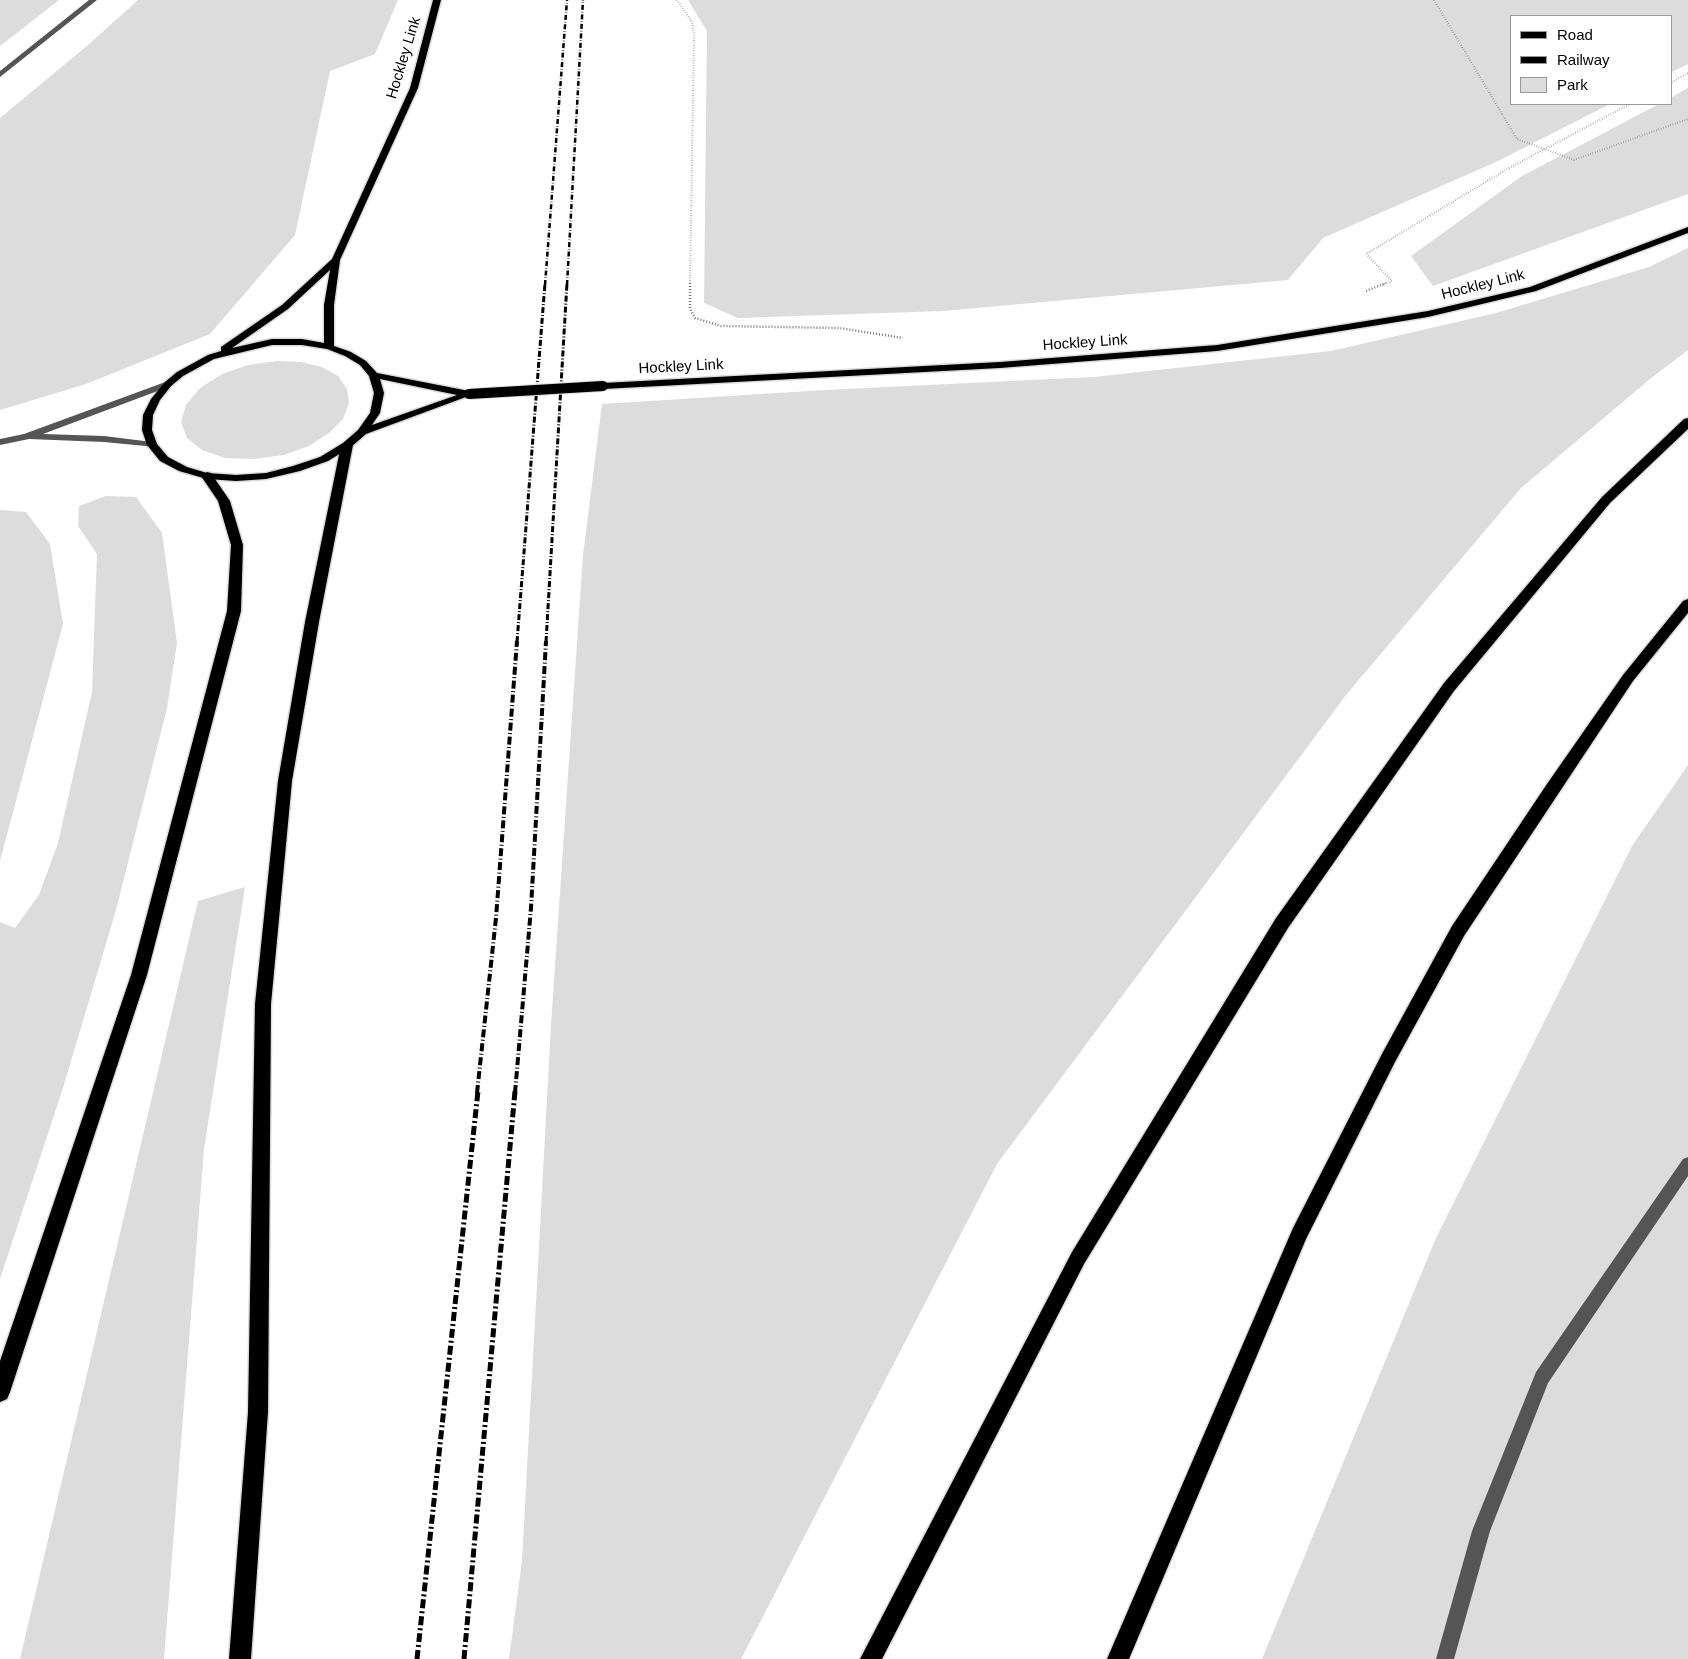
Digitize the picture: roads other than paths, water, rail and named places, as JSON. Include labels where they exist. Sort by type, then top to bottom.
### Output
[{"type":"highway","points":[[871,1659],[1078,1258],[1282,923],[1449,687],[1606,500],[1688,422]]},
{"type":"highway","points":[[240,1659],[258,1412],[263,1004],[285,781],[312,622],[347,445]]},
{"type":"highway","points":[[0,1392],[24,1315],[139,975],[234,611],[236,545],[224,501],[208,476]]},
{"type":"highway","points":[[1118,1659],[1299,1234],[1394,1049],[1458,931],[1552,788],[1628,678],[1688,604]]},
{"type":"main road","name":"Hockley Link","points":[[329,346],[329,306],[336,260],[414,88],[436,0]]},
{"type":"main road","name":"Hockley Link","points":[[374,375],[469,394],[990,365],[1217,348],[1428,314],[1533,289],[1688,230]]},
{"type":"main road","name":"Hockley Link","points":[[211,357],[286,307],[336,260]]},
{"type":"main road","points":[[272,342],[302,342],[329,346],[364,363],[374,375],[379,393],[375,412],[362,432],[347,445],[315,462],[266,476],[236,478],[208,476],[183,469],[164,458],[152,445],[147,430],[148,414],[156,399],[168,384],[180,374],[211,357],[240,348],[272,342]]},
{"type":"main road","name":"Hockley Link","points":[[362,432],[469,394]]},
{"type":"street","points":[[0,75],[93,0]]},
{"type":"street","points":[[0,442],[26,437],[168,384]]},
{"type":"street","points":[[26,437],[104,439],[152,445]]},
{"type":"street","points":[[1445,1659],[1481,1531],[1542,1378],[1688,1164]]},
{"type":"railway","points":[[545,285],[567,0]]},
{"type":"railway","points":[[567,285],[583,0]]},
{"type":"railway","points":[[517,642],[545,283]]},
{"type":"railway","points":[[546,642],[567,283]]},
{"type":"railway","points":[[477,1093],[496,918],[517,641]]},
{"type":"railway","points":[[515,1093],[531,908],[546,641]]},
{"type":"railway","points":[[417,1659],[478,1091]]},
{"type":"railway","points":[[464,1659],[515,1091]]}]
